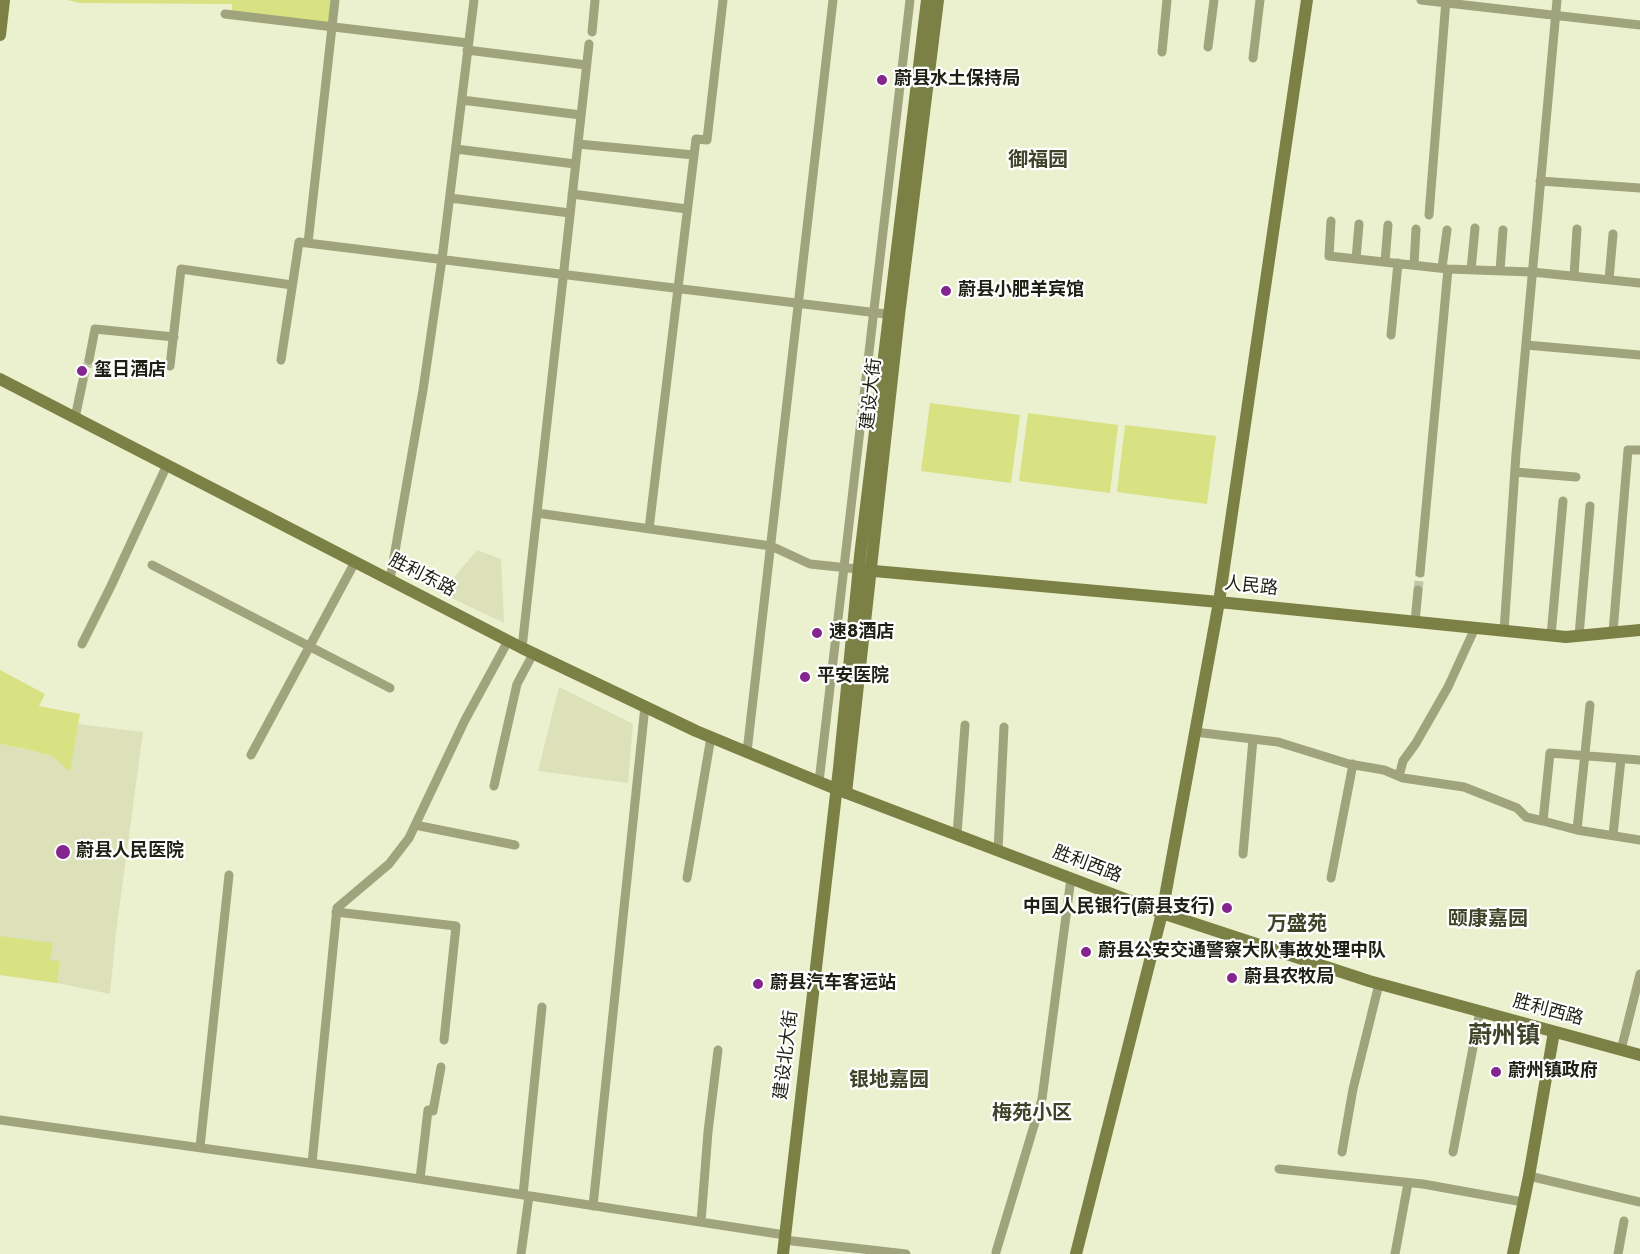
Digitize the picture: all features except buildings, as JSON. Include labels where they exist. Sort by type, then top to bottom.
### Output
[{"type":"main road","points":[[0,35],[4,0]]},
{"type":"main road","name":"建设大街","points":[[841,791],[927,0]]},
{"type":"main road","name":"建设大街","points":[[893,315],[938,0]]},
{"type":"main road","points":[[1076,1254],[1162,913],[1219,602],[1307,0]]},
{"type":"main road","name":"胜利东路","points":[[0,379],[528,651],[711,737],[841,791]]},
{"type":"main road","name":"人民路","points":[[865,570],[1219,602],[1551,636],[1579,636],[1640,630]]},
{"type":"main road","name":"胜利西路","points":[[841,791],[1162,913],[1379,984],[1640,1055]]},
{"type":"main road","name":"建设北大街","points":[[783,1254],[841,791]]},
{"type":"main road","points":[[1513,1254],[1554,1032]]},
{"type":"street","points":[[309,243],[335,0]]},
{"type":"street","points":[[390,580],[423,390],[442,259],[474,0]]},
{"type":"street","points":[[592,32],[595,0]]},
{"type":"street","points":[[649,529],[696,139],[707,140],[723,0]]},
{"type":"street","points":[[747,752],[833,0]]},
{"type":"street","points":[[819,782],[910,0]]},
{"type":"street","points":[[1162,52],[1167,0]]},
{"type":"street","points":[[1208,47],[1214,0]]},
{"type":"street","points":[[1253,58],[1260,0]]},
{"type":"street","points":[[1421,0],[1446,1],[1640,25]]},
{"type":"street","points":[[1504,631],[1515,472],[1557,0]]},
{"type":"street","points":[[1429,215],[1446,1]]},
{"type":"street","points":[[225,14],[468,46],[586,65]]},
{"type":"street","points":[[494,786],[517,684],[528,651],[537,513],[589,44]]},
{"type":"street","points":[[462,100],[581,115]]},
{"type":"street","points":[[578,144],[694,155]]},
{"type":"street","points":[[456,149],[575,164]]},
{"type":"street","points":[[1540,181],[1640,188]]},
{"type":"street","points":[[572,194],[687,209]]},
{"type":"street","points":[[450,198],[570,213]]},
{"type":"street","points":[[1331,221],[1329,256],[1445,268],[1532,272],[1640,283]]},
{"type":"street","points":[[1356,259],[1359,224]]},
{"type":"street","points":[[1385,262],[1388,225]]},
{"type":"street","points":[[1471,270],[1475,228]]},
{"type":"street","points":[[1414,265],[1416,229]]},
{"type":"street","points":[[1419,573],[1447,230]]},
{"type":"street","points":[[1500,271],[1503,230]]},
{"type":"street","points":[[1574,276],[1577,230]]},
{"type":"street","points":[[1609,280],[1613,234]]},
{"type":"street","points":[[281,360],[299,242],[893,315]]},
{"type":"street","points":[[1391,335],[1398,263]]},
{"type":"street","points":[[170,366],[181,269],[292,285]]},
{"type":"street","points":[[89,360],[95,328],[174,337]]},
{"type":"street","points":[[1526,345],[1640,355]]},
{"type":"street","points":[[75,418],[83,380]]},
{"type":"street","points":[[1613,632],[1628,450],[1640,450]]},
{"type":"street","points":[[82,644],[167,465]]},
{"type":"street","points":[[1515,472],[1576,477]]},
{"type":"street","points":[[1551,636],[1563,501]]},
{"type":"street","points":[[1579,636],[1590,506]]},
{"type":"street","points":[[537,513],[771,546],[810,564],[865,570]]},
{"type":"street","points":[[251,755],[355,562]]},
{"type":"street","points":[[152,565],[390,688]]},
{"type":"street","points":[[1415,622],[1418,590]]},
{"type":"street","points":[[1399,776],[1403,761],[1449,687],[1475,628]]},
{"type":"street","points":[[312,1163],[337,908],[388,864],[409,838],[465,720],[508,641]]},
{"type":"street","points":[[1577,830],[1590,705]]},
{"type":"street","points":[[593,1206],[645,706]]},
{"type":"street","points":[[957,835],[965,724]]},
{"type":"street","points":[[998,851],[1004,727]]},
{"type":"street","points":[[1195,732],[1278,742],[1399,776],[1464,787],[1517,808],[1526,818],[1543,820],[1577,830],[1640,840]]},
{"type":"street","points":[[687,878],[711,737]]},
{"type":"street","points":[[1243,854],[1253,739]]},
{"type":"street","points":[[1543,820],[1550,753],[1640,760]]},
{"type":"street","points":[[1613,835],[1621,759]]},
{"type":"street","points":[[1331,878],[1353,764]]},
{"type":"street","points":[[416,825],[515,844]]},
{"type":"street","points":[[201,1147],[229,875]]},
{"type":"street","points":[[996,1252],[1042,1099],[1071,878]]},
{"type":"street","points":[[336,912],[456,926],[444,1041]]},
{"type":"street","points":[[1621,1050],[1640,974]]},
{"type":"street","points":[[1342,1152],[1353,1089],[1379,984]]},
{"type":"street","points":[[521,1254],[542,1007]]},
{"type":"street","points":[[1453,1152],[1480,1011]]},
{"type":"street","points":[[701,1222],[708,1131],[718,1050]]},
{"type":"street","points":[[420,1179],[428,1110],[433,1110],[441,1067]]},
{"type":"street","points":[[0,1120],[312,1163],[701,1222],[846,1250],[906,1254]]},
{"type":"street","points":[[1279,1168],[1408,1183],[1523,1202]]},
{"type":"street","points":[[1529,1176],[1640,1202]]},
{"type":"street","points":[[1395,1254],[1408,1183]]},
{"type":"street","points":[[1618,1254],[1624,1221]]},
{"type":"shaded area","points":[[477,550],[501,559],[504,623],[441,593]]},
{"type":"shaded area","points":[[559,687],[633,724],[628,783],[538,771]]},
{"type":"shaded area","name":"蔚县人民医院","points":[[78,724],[143,732],[110,994],[57,983],[0,975],[0,744],[52,756],[74,747]]},
{"type":"green space","points":[[67,0],[331,0],[329,24],[232,12],[232,4],[80,3]]},
{"type":"green space","points":[[930,403],[1020,415],[1011,483],[921,471]]},
{"type":"green space","points":[[1028,413],[1118,425],[1110,493],[1019,481]]},
{"type":"green space","points":[[1125,425],[1216,436],[1207,504],[1117,492]]},
{"type":"green space","points":[[0,670],[45,694],[39,706],[80,714],[70,772],[52,756],[0,744]]},
{"type":"green space","points":[[0,936],[53,943],[50,960],[60,961],[57,983],[0,975]]},
{"type":"tunnel","points":[[83,380],[89,360]]},
{"type":"tunnel","points":[[1418,590],[1420,573]]},
{"type":"place","name":"蔚县水土保持局","points":[[882,80]]},
{"type":"place","name":"蔚县小肥羊宾馆","points":[[946,291]]},
{"type":"place","name":"玺日酒店","points":[[82,371]]},
{"type":"place","name":"速8酒店","points":[[817,633]]},
{"type":"place","name":"平安医院","points":[[805,677]]},
{"type":"place","name":"蔚县人民医院","points":[[63,852]]},
{"type":"place","name":"中国人民银行(蔚县支行)","points":[[1227,908]]},
{"type":"place","name":"蔚县公安交通警察大队事故处理中队","points":[[1086,952]]},
{"type":"place","name":"蔚县农牧局","points":[[1232,978]]},
{"type":"place","name":"蔚县汽车客运站","points":[[758,984]]},
{"type":"place","name":"蔚州镇政府","points":[[1496,1072]]},
{"type":"district","name":"御福园","points":[[1038,161]]},
{"type":"district","name":"颐康嘉园","points":[[1488,920]]},
{"type":"district","name":"万盛苑","points":[[1297,925]]},
{"type":"district","name":"蔚州镇","points":[[1504,1037]]},
{"type":"district","name":"银地嘉园","points":[[889,1081]]},
{"type":"district","name":"梅苑小区","points":[[1032,1114]]}]
